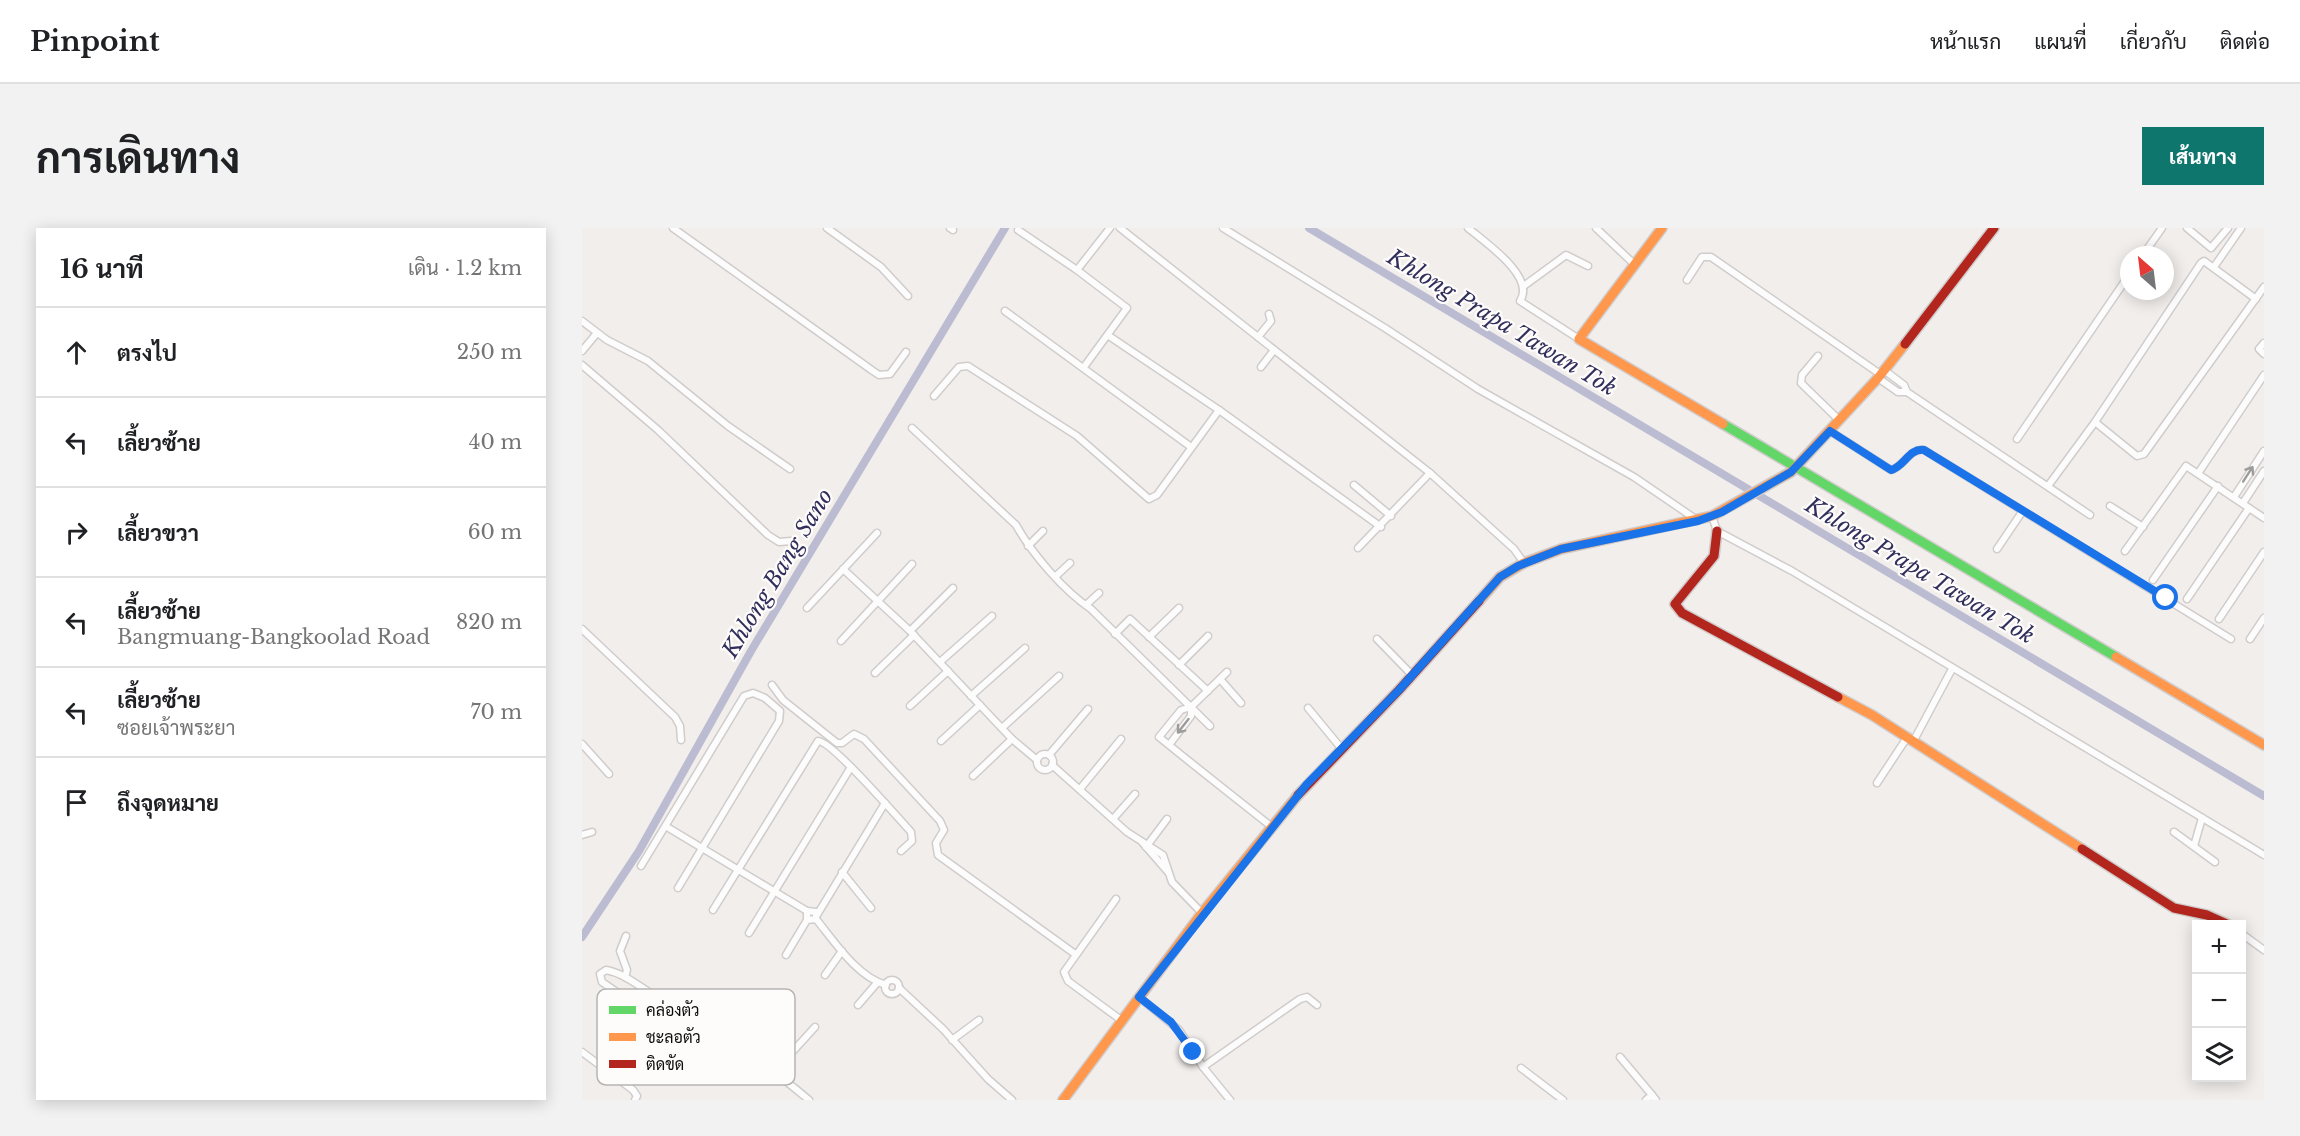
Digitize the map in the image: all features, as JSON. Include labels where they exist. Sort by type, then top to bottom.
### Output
[{"type":"street","points":[[673,228],[879,375],[890,374],[906,352]]},
{"type":"street","points":[[827,228],[881,267],[908,296]]},
{"type":"street","points":[[1077,270],[1110,228]]},
{"type":"street","points":[[1120,228],[1430,473],[1514,549],[1524,563]]},
{"type":"street","points":[[1222,228],[1376,322],[1478,389],[1634,477],[1698,521]]},
{"type":"street","points":[[1468,228],[1514,270],[1525,285],[1525,294],[1520,302],[1695,405],[1794,470],[2264,745]]},
{"type":"street","points":[[1596,228],[1634,264]]},
{"type":"street","points":[[1580,339],[1662,228]]},
{"type":"street","points":[[1063,1100],[1202,914],[1272,827],[1341,748],[1412,675],[1500,577],[1524,563],[1561,549],[1698,521],[1712,516],[1794,470],[1881,374],[1994,228]]},
{"type":"street","points":[[2149,246],[2162,228]]},
{"type":"street","points":[[2187,228],[2211,248],[2228,228]]},
{"type":"street","points":[[2214,267],[2241,228]]},
{"type":"street","points":[[1018,230],[1077,270],[1127,308],[1109,336],[1084,367]]},
{"type":"street","points":[[1525,285],[1566,255],[1588,266]]},
{"type":"street","points":[[1687,280],[1702,257],[1711,257],[1881,374],[1904,385],[1907,392],[2090,515]]},
{"type":"street","points":[[2048,486],[2095,422],[2200,262],[2204,261],[2214,267],[2256,298]]},
{"type":"street","points":[[2095,422],[2136,456],[2142,455],[2264,287]]},
{"type":"street","points":[[2017,439],[2120,288]]},
{"type":"street","points":[[1005,311],[1191,447]]},
{"type":"street","points":[[1258,337],[1271,321],[1269,314]]},
{"type":"street","points":[[582,321],[597,333],[648,361],[728,426],[790,469]]},
{"type":"street","points":[[582,351],[597,333]]},
{"type":"street","points":[[1109,336],[1219,410],[1381,527]]},
{"type":"street","points":[[2264,343],[2259,350],[2264,354]]},
{"type":"street","points":[[1261,367],[1274,350]]},
{"type":"street","points":[[1818,356],[1802,375],[1801,383],[1839,420]]},
{"type":"street","points":[[582,365],[658,430],[768,535],[779,542],[791,541]]},
{"type":"street","points":[[934,396],[959,367],[968,366],[1077,436],[1149,499],[1157,495],[1219,410]]},
{"type":"street","points":[[2199,472],[2264,375]]},
{"type":"street","points":[[912,428],[1016,525],[1028,546],[1056,576],[1210,726]]},
{"type":"street","points":[[1830,431],[1891,470],[1911,454],[1924,450],[2231,639]]},
{"type":"street","points":[[2234,497],[2264,451]]},
{"type":"street","points":[[2125,551],[2185,467],[2199,472],[2264,518]]},
{"type":"street","points":[[2243,503],[2264,471]]},
{"type":"street","points":[[1358,548],[1381,527],[1430,473]]},
{"type":"street","points":[[1354,485],[1391,516]]},
{"type":"street","points":[[2153,580],[2218,486]]},
{"type":"street","points":[[2110,506],[2143,527]]},
{"type":"street","points":[[2187,599],[2249,508]]},
{"type":"street","points":[[1997,549],[2022,512]]},
{"type":"street","points":[[1712,516],[1717,531],[1714,556],[1677,600],[1677,608],[1690,618],[1872,714],[2174,908],[2207,915],[2218,920]]},
{"type":"street","points":[[1028,546],[1043,531]]},
{"type":"street","points":[[1717,531],[1792,571],[2264,855]]},
{"type":"street","points":[[807,608],[877,533]]},
{"type":"street","points":[[2219,619],[2264,552]]},
{"type":"street","points":[[841,641],[912,564]]},
{"type":"street","points":[[1056,576],[1070,564]]},
{"type":"street","points":[[843,569],[912,633],[1012,739],[1037,760],[1042,769],[1052,765]]},
{"type":"street","points":[[875,673],[953,588]]},
{"type":"street","points":[[1086,605],[1099,593]]},
{"type":"street","points":[[1149,637],[1179,608]]},
{"type":"street","points":[[940,662],[992,616]]},
{"type":"street","points":[[2250,639],[2264,618]]},
{"type":"street","points":[[1115,634],[1130,619],[1208,691]]},
{"type":"street","points":[[582,629],[675,717],[680,726],[681,740]]},
{"type":"street","points":[[1179,665],[1208,636]]},
{"type":"street","points":[[1377,639],[1412,675]]},
{"type":"street","points":[[971,696],[1025,648]]},
{"type":"street","points":[[1877,783],[1911,738],[1952,669]]},
{"type":"street","points":[[910,706],[948,671]]},
{"type":"street","points":[[1227,672],[1191,707],[1181,710],[1159,737],[1272,827]]},
{"type":"street","points":[[1002,728],[1059,676]]},
{"type":"street","points":[[1220,679],[1241,703]]},
{"type":"street","points":[[772,685],[783,700],[837,743],[842,743],[854,734],[864,739],[940,821],[944,830],[936,843],[938,855],[1075,954]]},
{"type":"street","points":[[641,866],[667,827],[744,696],[753,693],[765,698],[780,711],[780,721],[678,888]]},
{"type":"street","points":[[941,741],[980,705]]},
{"type":"street","points":[[1168,745],[1191,716],[1191,707]]},
{"type":"street","points":[[1308,708],[1341,748]]},
{"type":"street","points":[[1037,760],[1042,755],[1049,755],[1088,709]]},
{"type":"street","points":[[973,776],[1012,739]]},
{"type":"street","points":[[1080,789],[1121,739]]},
{"type":"street","points":[[714,910],[815,743],[825,742],[912,834],[912,841],[901,851]]},
{"type":"street","points":[[582,744],[609,774]]},
{"type":"street","points":[[1049,755],[1052,765],[1113,819],[1163,855],[1176,888],[1202,914]]},
{"type":"street","points":[[749,933],[851,767]]},
{"type":"street","points":[[1113,819],[1135,794]]},
{"type":"street","points":[[807,920],[816,917],[885,803]]},
{"type":"street","points":[[2194,846],[2202,818]]},
{"type":"street","points":[[1145,844],[1167,819]]},
{"type":"street","points":[[667,827],[807,911],[813,910],[842,951],[877,983],[886,985],[889,994],[895,993],[899,988],[914,999],[988,1079],[1012,1100]]},
{"type":"street","points":[[582,835],[592,832]]},
{"type":"street","points":[[2174,832],[2215,862]]},
{"type":"street","points":[[842,872],[872,908]]},
{"type":"street","points":[[1116,899],[1066,967],[1065,977],[1121,1020]]},
{"type":"street","points":[[786,955],[807,920],[807,911]]},
{"type":"street","points":[[625,977],[627,970],[620,951],[626,936]]},
{"type":"street","points":[[2246,937],[2264,950]]},
{"type":"street","points":[[825,975],[842,951]]},
{"type":"street","points":[[612,989],[602,982],[600,974],[603,971],[610,970],[645,989]]},
{"type":"street","points":[[858,1005],[877,983]]},
{"type":"street","points":[[1139,997],[1179,1030],[1203,1067],[1230,1100]]},
{"type":"street","points":[[1203,1067],[1300,999],[1307,997],[1317,1005]]},
{"type":"street","points":[[952,1040],[979,1020]]},
{"type":"street","points":[[795,1049],[815,1027]]},
{"type":"street","points":[[582,1052],[597,1063]]},
{"type":"street","points":[[1620,1057],[1651,1098]]},
{"type":"street","points":[[1521,1068],[1563,1100]]},
{"type":"street","points":[[626,1085],[637,1096],[635,1100]]},
{"type":"street","points":[[790,1085],[809,1100]]},
{"type":"waterway","name":"Khlong Bang Sano","points":[[582,937],[639,851],[751,651],[1005,228]]},
{"type":"waterway","name":"Khlong Prapa Tawan Tok","points":[[1309,228],[2264,796]]},
{"type":"traffic: fast","points":[[1723,424],[2116,657]]},
{"type":"traffic: slow","points":[[1662,228],[1579,339],[1723,424]]},
{"type":"traffic: slow","points":[[1479,601],[1500,577],[1524,563],[1561,549],[1712,516],[1791,472],[1878,378],[1905,344]]},
{"type":"traffic: slow","points":[[2116,657],[2264,745]]},
{"type":"traffic: slow","points":[[1838,697],[1872,715],[2082,849]]},
{"type":"traffic: slow","points":[[1063,1100],[1202,913],[1298,795]]},
{"type":"traffic: jam","points":[[1905,344],[1994,228]]},
{"type":"traffic: jam","points":[[1717,531],[1714,556],[1675,604],[1682,613],[1838,697]]},
{"type":"traffic: jam","points":[[1298,795],[1399,690],[1479,601]]},
{"type":"traffic: jam","points":[[2082,849],[2174,908],[2207,915],[2218,920]]},
{"type":"route","points":[[1193,1052],[1179,1030],[1139,997],[1202,914],[1307,784],[1359,728],[1399,690],[1500,577],[1518,566],[1561,549],[1698,521],[1722,512],[1791,472],[1830,431],[1891,470],[1896,469],[1911,454],[1924,450],[2166,598]]}]
